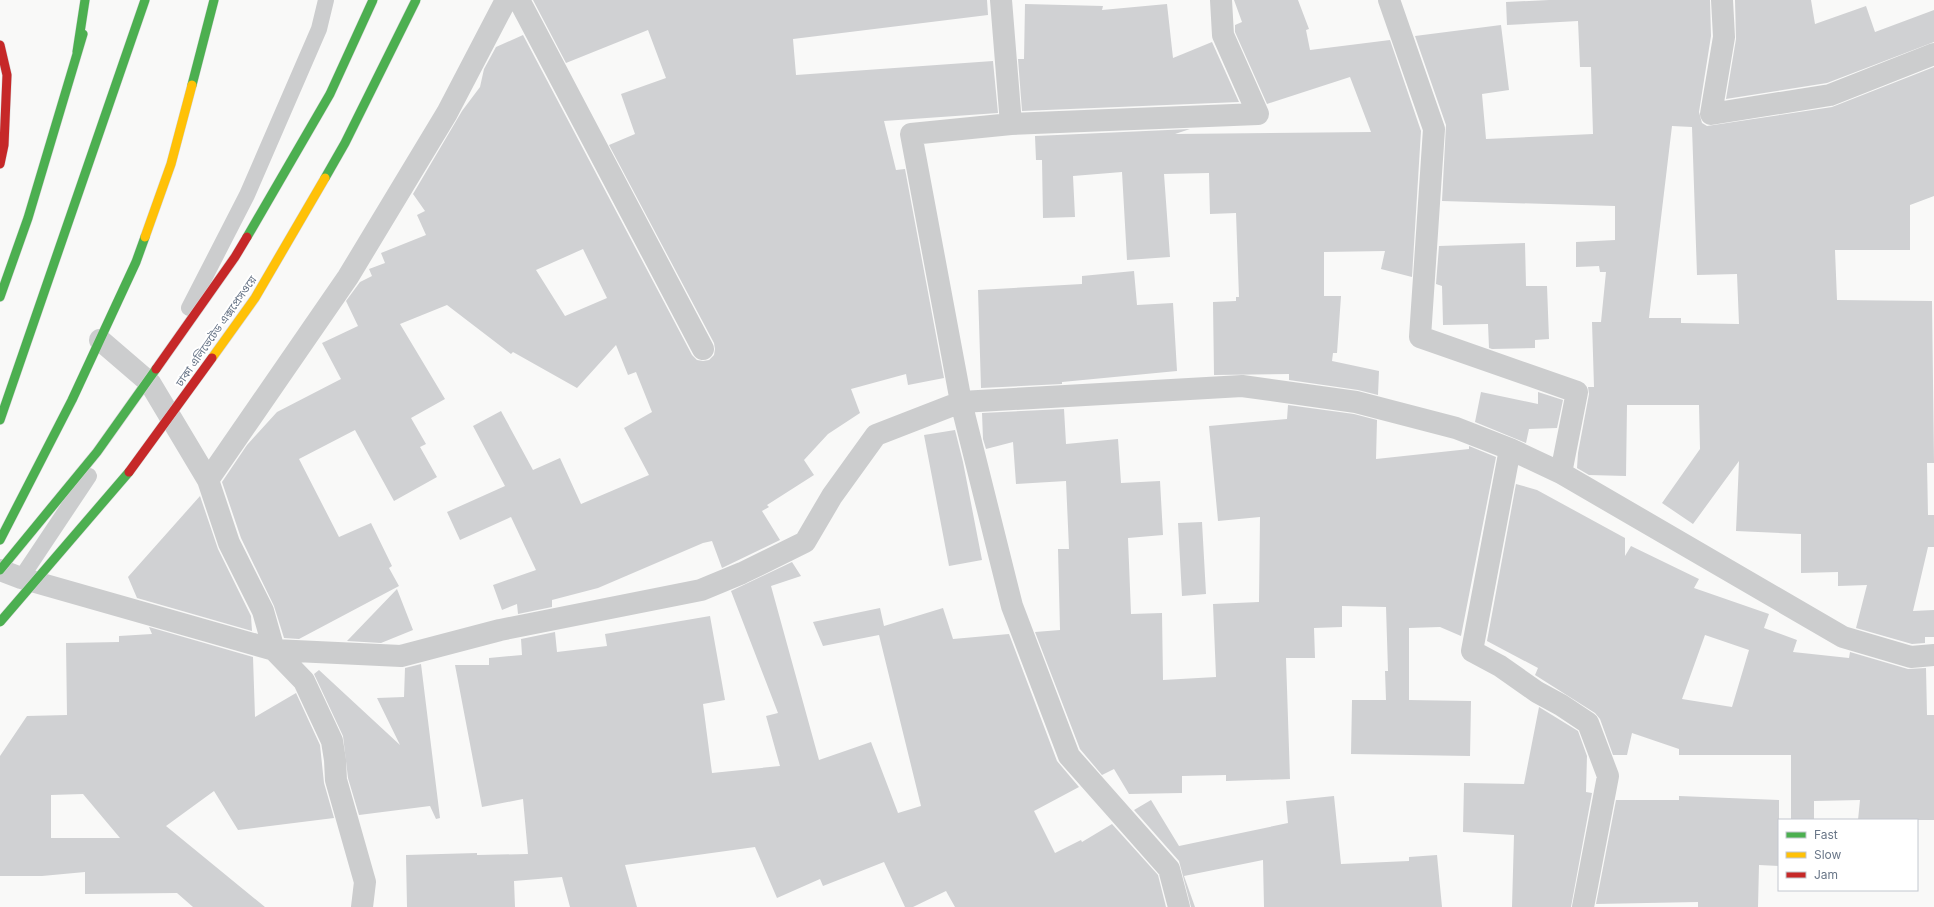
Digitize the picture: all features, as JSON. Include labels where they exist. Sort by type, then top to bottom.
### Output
[{"type":"main road","points":[[77,52],[85,0]]},
{"type":"main road","points":[[0,298],[28,218],[77,52],[94,0]]},
{"type":"main road","points":[[0,420],[123,68],[145,0]]},
{"type":"main road","points":[[0,540],[28,489],[136,262],[171,164],[214,0]]},
{"type":"main road","points":[[0,570],[97,452],[235,257],[330,94],[372,0]]},
{"type":"main road","name":"ঢাকা এলিভেটেড এক্সপ্রেসওয়ে","points":[[0,622],[121,484],[256,298],[345,143],[416,0]]},
{"type":"main road","points":[[0,45],[7,75],[4,145],[0,164]]},
{"type":"street","points":[[208,480],[348,277],[447,113],[506,0]]},
{"type":"street","points":[[519,0],[703,350]]},
{"type":"street","points":[[1001,0],[1011,124]]},
{"type":"street","points":[[1179,907],[1169,869],[1069,756],[1012,606],[961,402],[911,134],[1011,124],[1258,114],[1223,35],[1221,0]]},
{"type":"street","points":[[1389,0],[1434,129],[1420,337],[1577,392],[1561,473]]},
{"type":"street","points":[[1722,0],[1724,37],[1711,114],[1830,95],[1934,54]]},
{"type":"street","points":[[100,340],[150,383],[208,480],[229,543],[263,611],[274,650],[304,681],[332,741],[336,780],[365,882],[362,907]]},
{"type":"street","points":[[0,570],[21,578],[274,650],[401,656],[500,630],[700,590],[742,573],[805,542],[832,496],[876,435],[961,402],[1242,386],[1356,402],[1456,428],[1510,449],[1561,473],[1843,637],[1910,657],[1934,655]]},
{"type":"street","points":[[1510,449],[1472,651],[1500,666],[1537,692],[1561,705],[1588,723],[1608,776],[1583,907]]},
{"type":"lane","points":[[21,578],[150,383],[248,195],[318,29],[326,0]]},
{"type":"building","points":[[533,0],[987,0],[988,15],[793,39],[796,75],[993,61],[998,113],[884,121],[896,170],[905,169],[944,378],[908,385],[906,374],[851,389],[860,413],[828,434],[804,460],[814,475],[767,505],[769,507],[762,511],[780,540],[722,568],[712,541],[703,543],[598,588],[552,600],[552,607],[518,614],[517,604],[502,610],[493,585],[536,570],[511,517],[460,540],[447,512],[505,486],[473,426],[501,411],[533,470],[560,458],[581,504],[649,475],[624,428],[652,412],[636,372],[628,375],[616,345],[577,388],[513,352],[511,354],[447,305],[400,324],[445,399],[411,418],[426,444],[420,447],[437,477],[394,501],[355,430],[299,459],[339,537],[371,523],[392,566],[389,568],[399,586],[299,639],[284,638],[274,606],[241,538],[222,482],[247,445],[277,412],[341,379],[322,343],[358,326],[346,301],[360,282],[372,276],[369,269],[385,263],[381,253],[426,235],[417,215],[425,211],[413,194],[462,111],[480,87],[484,69],[496,47],[523,35],[692,355],[697,360],[703,361],[709,360],[714,355],[714,343],[609,145],[635,134],[621,94],[666,78],[648,30],[566,63]],"holes":[[[583,249],[607,298],[565,316],[536,270]]]},
{"type":"building","points":[[1234,0],[1298,0],[1309,29],[1306,30],[1310,50],[1390,40],[1421,131],[1412,277],[1381,269],[1385,251],[1324,252],[1324,296],[1341,296],[1337,353],[1333,353],[1332,361],[1379,371],[1378,395],[1358,390],[1289,380],[1289,374],[1214,375],[1213,302],[1236,301],[1236,297],[1239,297],[1236,213],[1210,214],[1209,173],[1164,174],[1170,257],[1127,260],[1122,172],[1073,176],[1075,217],[1043,218],[1042,160],[1036,160],[1035,136],[1190,129],[1175,134],[1371,132],[1350,77],[1267,104],[1235,32],[1235,25],[1242,22]]},
{"type":"building","points":[[1549,0],[1710,0],[1711,36],[1699,112],[1702,123],[1707,126],[1832,107],[1934,67],[1934,196],[1910,205],[1910,250],[1835,250],[1837,300],[1932,301],[1934,463],[1927,463],[1928,515],[1934,515],[1934,547],[1928,547],[1913,611],[1934,610],[1934,637],[1925,637],[1925,643],[1912,644],[1856,628],[1867,585],[1838,586],[1838,572],[1801,573],[1801,534],[1736,531],[1739,461],[1693,524],[1662,503],[1700,449],[1699,405],[1627,405],[1626,476],[1589,475],[1577,468],[1578,453],[1589,394],[1588,387],[1594,387],[1592,322],[1601,322],[1606,272],[1600,272],[1599,266],[1576,267],[1576,242],[1615,240],[1615,206],[1442,201],[1446,125],[1415,36],[1501,25],[1509,90],[1482,94],[1486,139],[1593,134],[1591,67],[1580,67],[1578,21],[1507,25],[1506,2]],"holes":[[[1672,126],[1692,127],[1697,275],[1737,274],[1739,324],[1681,323],[1681,318],[1649,318]]]},
{"type":"building","points":[[1735,0],[1811,0],[1815,24],[1866,6],[1875,32],[1934,10],[1934,42],[1827,83],[1726,99],[1736,39]]},
{"type":"building","points":[[1025,4],[1103,6],[1102,10],[1167,4],[1173,58],[1212,42],[1239,102],[1022,111],[1018,59],[1024,59]]},
{"type":"building","points":[[1525,243],[1526,286],[1547,286],[1549,339],[1535,340],[1535,348],[1492,349],[1489,348],[1488,324],[1443,325],[1442,286],[1436,284],[1439,246]]},
{"type":"building","points":[[1134,271],[1137,305],[1173,303],[1177,371],[1062,382],[1062,384],[981,388],[978,290],[1082,284],[1082,276]]},
{"type":"building","points":[[1481,392],[1538,404],[1538,392],[1563,400],[1557,428],[1529,429],[1526,443],[1475,422]]},
{"type":"building","points":[[1288,405],[1354,414],[1377,420],[1376,459],[1469,449],[1469,446],[1496,457],[1461,636],[1440,627],[1409,628],[1409,700],[1471,701],[1470,756],[1351,754],[1352,700],[1386,700],[1385,671],[1388,671],[1386,607],[1342,606],[1342,627],[1314,628],[1315,658],[1286,658],[1290,779],[1226,781],[1226,775],[1182,776],[1182,793],[1129,794],[1114,769],[1102,775],[1080,749],[1035,632],[1060,630],[1058,549],[1069,549],[1066,481],[1016,484],[1013,442],[986,449],[983,439],[982,413],[1064,409],[1066,444],[1118,439],[1121,483],[1160,481],[1163,535],[1128,538],[1131,614],[1162,613],[1163,680],[1216,677],[1213,604],[1259,602],[1260,517],[1218,521],[1209,426],[1287,419]]},
{"type":"building","points":[[955,430],[963,462],[982,560],[949,566],[924,435]]},
{"type":"building","points":[[1516,484],[1537,490],[1625,538],[1625,556],[1631,546],[1699,579],[1694,588],[1769,614],[1764,628],[1797,640],[1793,652],[1849,658],[1850,652],[1908,669],[1926,668],[1927,715],[1934,715],[1934,820],[1858,819],[1860,800],[1814,801],[1814,819],[1791,819],[1791,755],[1679,755],[1679,749],[1632,733],[1627,755],[1613,755],[1600,719],[1595,713],[1535,675],[1538,668],[1487,641]],"holes":[[[1705,635],[1749,650],[1732,707],[1682,699]]]},
{"type":"building","points":[[200,496],[218,549],[251,616],[252,631],[137,598],[128,577]]},
{"type":"building","points":[[1202,522],[1206,594],[1182,596],[1178,523]]},
{"type":"building","points":[[792,562],[801,576],[771,586],[819,760],[871,742],[898,813],[921,806],[879,635],[823,646],[813,622],[880,608],[884,626],[943,608],[953,639],[1009,634],[1057,761],[1079,787],[1034,811],[1055,853],[1081,840],[1082,842],[1112,824],[1158,875],[1166,907],[955,907],[946,891],[913,907],[905,907],[884,862],[823,886],[820,879],[777,898],[755,847],[625,865],[637,907],[570,907],[562,877],[514,881],[515,907],[407,907],[406,855],[477,853],[477,855],[528,854],[523,799],[482,807],[455,665],[489,665],[489,658],[522,655],[521,639],[555,632],[557,652],[607,646],[605,634],[710,616],[725,700],[703,704],[712,773],[780,766],[766,716],[778,713],[731,591]]},
{"type":"building","points":[[397,589],[413,630],[381,643],[347,641]]},
{"type":"building","points":[[149,627],[253,657],[255,717],[296,693],[320,745],[324,783],[334,818],[238,830],[214,791],[166,826],[265,907],[193,907],[177,893],[85,894],[85,872],[42,876],[0,876],[0,756],[27,716],[67,715],[66,643],[119,642],[119,636],[152,634]],"holes":[[[83,794],[120,838],[51,838],[51,795]]]},
{"type":"building","points":[[421,664],[440,818],[436,819],[430,806],[359,815],[348,778],[343,736],[314,674],[319,670],[400,745],[377,698],[404,697],[405,668]]},
{"type":"building","points":[[1539,707],[1578,731],[1587,756],[1586,792],[1592,793],[1571,907],[1512,907],[1514,835],[1463,832],[1464,783],[1524,784]]},
{"type":"building","points":[[1334,796],[1341,864],[1409,861],[1409,857],[1437,855],[1442,907],[1264,907],[1263,860],[1184,876],[1195,907],[1191,907],[1179,861],[1134,810],[1151,800],[1179,846],[1288,823],[1286,801]]},
{"type":"building","points":[[1679,796],[1779,800],[1778,866],[1759,865],[1758,907],[1698,907],[1698,902],[1596,904],[1616,800],[1679,800]]},
{"type":"traffic: fast","points":[[77,52],[85,0]]},
{"type":"traffic: fast","points":[[0,420],[145,0]]},
{"type":"traffic: fast","points":[[192,85],[214,0]]},
{"type":"traffic: fast","points":[[247,237],[330,94],[373,0]]},
{"type":"traffic: fast","points":[[325,178],[345,143],[416,0]]},
{"type":"traffic: fast","points":[[0,297],[28,218],[83,34]]},
{"type":"traffic: fast","points":[[0,540],[72,400],[136,262],[145,237]]},
{"type":"traffic: fast","points":[[0,570],[97,452],[156,369]]},
{"type":"traffic: fast","points":[[0,622],[129,472]]},
{"type":"traffic: slow","points":[[145,237],[171,164],[192,85]]},
{"type":"traffic: slow","points":[[212,358],[255,298],[325,178]]},
{"type":"traffic: jam","points":[[0,45],[7,75],[4,145],[0,164]]},
{"type":"traffic: jam","points":[[156,369],[235,257],[247,237]]},
{"type":"traffic: jam","points":[[129,472],[212,358]]}]
